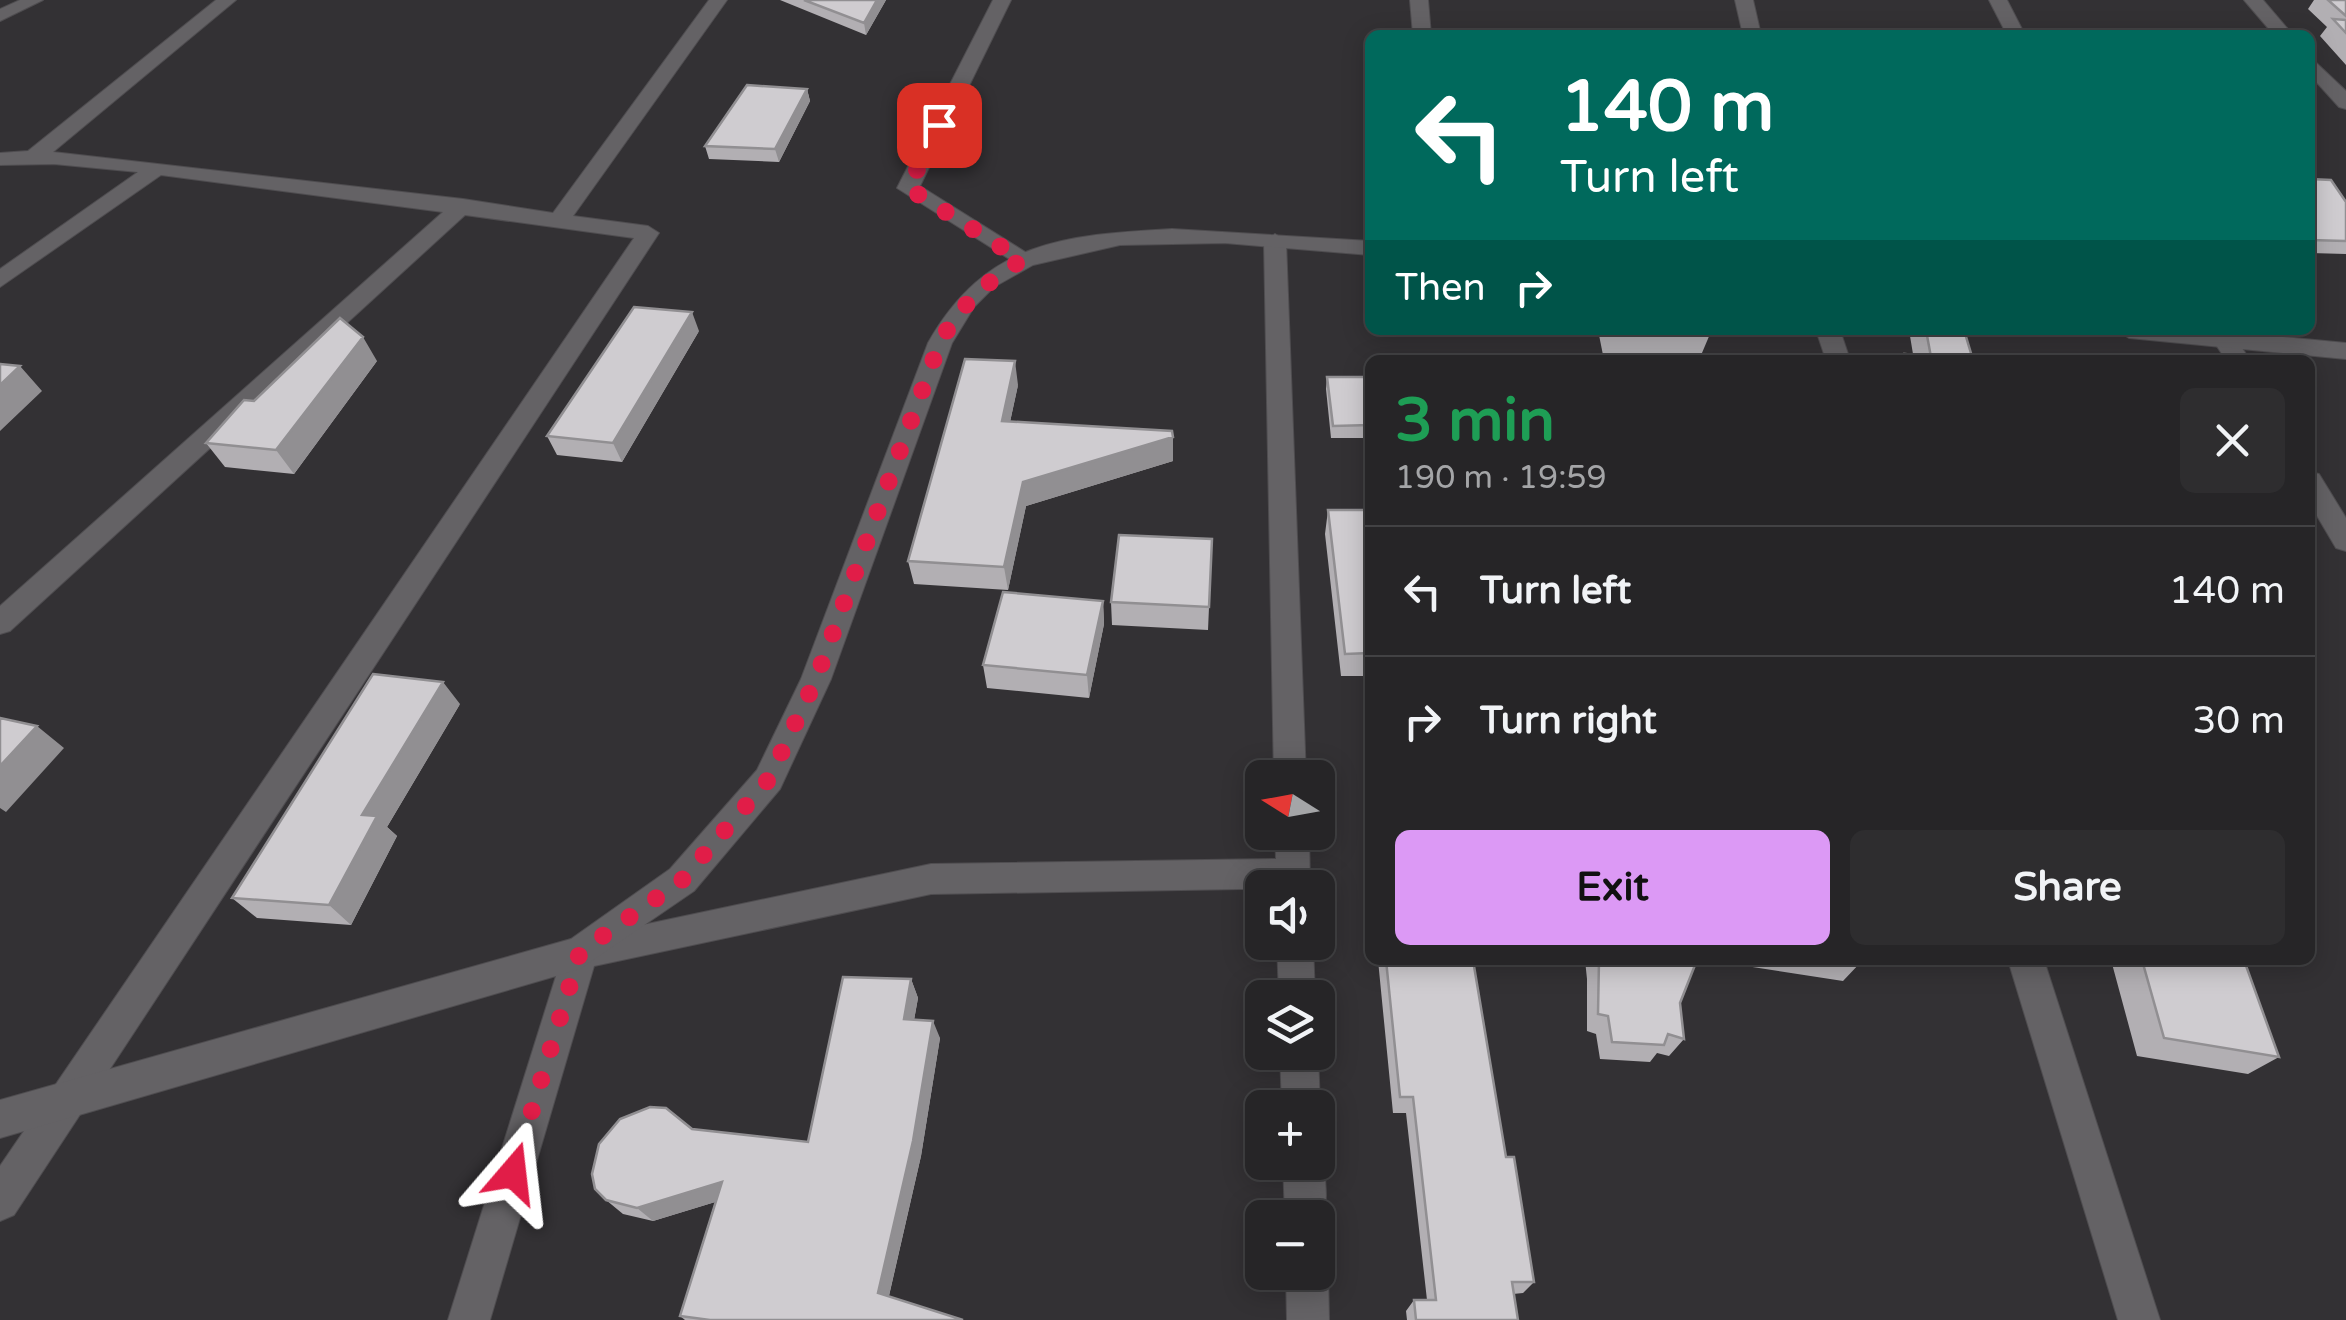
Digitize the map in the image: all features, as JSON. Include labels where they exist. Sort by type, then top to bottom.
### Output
[{"type":"street","points":[[0,16],[34,0]]},
{"type":"street","points":[[34,156],[227,0]]},
{"type":"street","points":[[558,221],[718,0]]},
{"type":"street","points":[[1002,0],[908,188],[1022,260]]},
{"type":"street","points":[[1419,0],[1422,30]]},
{"type":"street","points":[[1744,0],[1751,30]]},
{"type":"street","points":[[1998,0],[2013,30]]},
{"type":"street","points":[[2253,0],[2280,30]]},
{"type":"street","points":[[2315,69],[2346,103]]},
{"type":"street","points":[[0,159],[34,156],[156,169],[463,206],[648,234],[0,1201]]},
{"type":"street","points":[[0,280],[156,169]]},
{"type":"street","points":[[0,623],[463,206]]},
{"type":"street","points":[[469,1320],[580,952],[682,880],[769,779],[816,679],[940,342],[960,308],[984,283],[1022,260],[1113,240],[1275,241],[1365,248]]},
{"type":"street","points":[[1275,241],[1289,760]]},
{"type":"street","points":[[2164,335],[2228,344],[2346,350]]},
{"type":"street","points":[[2315,489],[2346,541]]},
{"type":"street","points":[[0,1118],[68,1102],[580,952],[931,880],[1245,881]]},
{"type":"street","points":[[2028,965],[2139,1320]]},
{"type":"street","points":[[1307,1290],[1308,1320]]},
{"type":"building","points":[[804,0],[877,0],[864,23]]},
{"type":"building","points":[[2328,0],[2346,0],[2346,16]]},
{"type":"building","points":[[2333,19],[2346,20],[2346,33]]},
{"type":"building","points":[[747,85],[807,89],[775,149],[705,146]]},
{"type":"building","points":[[2315,179],[2331,180],[2346,202],[2346,241],[2315,240]]},
{"type":"building","points":[[634,307],[692,312],[613,443],[547,436]]},
{"type":"building","points":[[340,318],[363,337],[276,450],[206,443],[244,400],[254,401]]},
{"type":"building","points":[[1927,335],[1966,335],[1972,355],[1931,355]]},
{"type":"building","points":[[965,359],[1015,361],[1002,421],[1172,431],[1173,437],[1023,482],[1004,567],[908,561]]},
{"type":"building","points":[[0,364],[20,366],[0,385]]},
{"type":"building","points":[[1327,377],[1365,377],[1365,425],[1333,426]]},
{"type":"building","points":[[1328,510],[1365,510],[1365,653],[1345,654]]},
{"type":"building","points":[[1119,535],[1212,539],[1209,607],[1111,602]]},
{"type":"building","points":[[1003,592],[1103,601],[1087,675],[983,665]]},
{"type":"building","points":[[373,674],[443,682],[362,815],[377,816],[329,905],[232,898]]},
{"type":"building","points":[[0,718],[37,726],[0,766]]},
{"type":"building","points":[[1387,965],[1474,965],[1506,1157],[1514,1157],[1534,1282],[1512,1282],[1518,1320],[1416,1320],[1414,1300],[1436,1300],[1413,1097],[1400,1097]]},
{"type":"building","points":[[1599,965],[1695,965],[1680,1003],[1684,1039],[1668,1034],[1664,1045],[1612,1042],[1608,1016],[1598,1014]]},
{"type":"building","points":[[2143,965],[2246,965],[2279,1057],[2164,1038]]},
{"type":"building","points":[[843,977],[911,979],[904,1019],[933,1021],[913,1141],[878,1293],[963,1320],[710,1320],[680,1316],[722,1182],[637,1208],[606,1200],[595,1189],[592,1174],[599,1144],[620,1119],[650,1107],[666,1108],[692,1129],[808,1142]]},
{"type":"route","points":[[513,1173],[580,952],[682,880],[769,779],[816,679],[940,342],[960,308],[984,283],[1022,260],[908,188],[939,125]]}]
